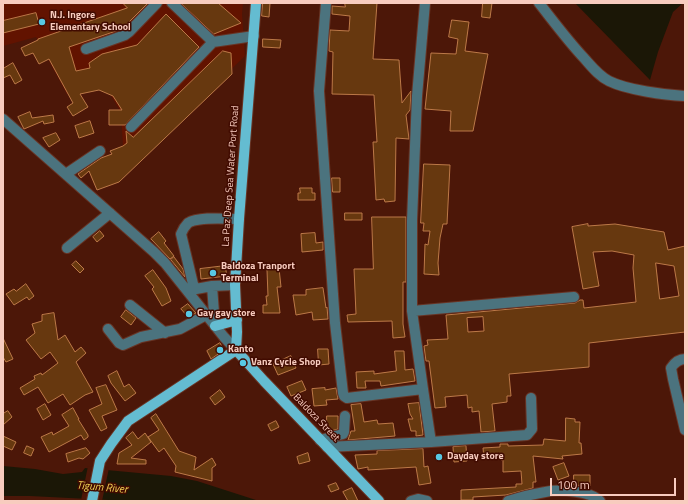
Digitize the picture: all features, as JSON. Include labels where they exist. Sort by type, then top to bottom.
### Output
[{"type":"main road","name":"La Paz Deep Sea Water Port Road","points":[[236,350],[237,320],[235,285],[256,3]]},
{"type":"main road","points":[[215,326],[237,320]]},
{"type":"main road","points":[[92,501],[100,461],[128,421],[236,350]]},
{"type":"main road","name":"Baldoza Street","points":[[236,350],[379,501]]},
{"type":"street","points":[[86,49],[130,32],[157,3]]},
{"type":"street","points":[[172,3],[213,42]]},
{"type":"street","points":[[326,3],[320,90],[335,323],[343,393],[347,398],[424,389]]},
{"type":"street","points":[[425,3],[417,96],[412,222],[412,312],[431,442]]},
{"type":"street","points":[[539,3],[596,72],[608,80],[620,85],[669,95],[685,96]]},
{"type":"street","points":[[131,127],[213,42],[254,36]]},
{"type":"street","points":[[3,119],[165,263],[236,350]]},
{"type":"street","points":[[66,174],[100,151]]},
{"type":"street","points":[[67,248],[110,213]]},
{"type":"street","points":[[235,285],[212,286],[196,289],[193,284],[181,234],[187,224],[200,220],[239,219]]},
{"type":"street","points":[[212,286],[215,326]]},
{"type":"street","points":[[412,312],[574,297]]},
{"type":"street","points":[[130,305],[165,333]]},
{"type":"street","points":[[108,329],[119,343],[123,345],[141,338],[180,329],[206,315]]},
{"type":"street","points":[[685,359],[680,359],[671,368],[685,430]]},
{"type":"street","points":[[324,443],[431,442],[528,436],[532,429],[531,398]]},
{"type":"street","points":[[324,443],[343,434],[345,416]]},
{"type":"street","points":[[508,501],[547,491],[571,491],[589,495],[599,499],[600,501]]},
{"type":"street","points":[[411,501],[418,499],[427,501]]},
{"type":"shaded area","points":[[3,3],[243,3],[242,14],[245,56],[121,176],[110,151],[123,146],[121,112],[110,94],[97,88],[67,94],[36,37],[3,46]]},
{"type":"water","points":[[575,3],[683,3],[673,12],[658,52],[650,80]]},
{"type":"water","name":"Tigum River","points":[[3,466],[35,469],[63,474],[82,472],[85,468],[171,476],[197,481],[259,501],[128,501],[3,496]]},
{"type":"pier","points":[[88,466],[109,468],[102,501],[81,500]]},
{"type":"building","points":[[123,3],[148,3],[122,29],[69,47],[76,71],[90,68],[89,63],[102,54],[137,45],[166,14],[199,47],[125,125],[109,125],[109,110],[122,110],[113,96],[99,90],[80,94],[88,107],[73,116],[67,107],[73,103],[49,59],[39,64],[33,53],[25,56],[21,48],[38,39],[127,8]]},
{"type":"building","points":[[181,3],[218,3],[241,23],[214,34]]},
{"type":"building","points":[[263,3],[270,3],[269,17],[262,16]]},
{"type":"building","points":[[345,3],[377,3],[373,59],[399,60],[402,103],[411,91],[410,110],[406,115],[409,139],[396,138],[395,201],[385,202],[384,199],[376,200],[373,142],[377,142],[374,95],[332,94],[333,52],[329,51],[330,30],[349,31],[350,16],[332,14],[332,6],[345,7]]},
{"type":"building","points":[[483,3],[492,3],[490,18],[482,17]]},
{"type":"building","points":[[36,13],[39,24],[3,33],[3,21]]},
{"type":"building","points":[[452,20],[469,22],[465,51],[488,54],[473,131],[450,131],[451,111],[425,109],[431,53],[456,54],[458,39],[449,37]]},
{"type":"building","points":[[263,39],[281,40],[280,48],[263,47]]},
{"type":"building","points":[[223,51],[231,53],[232,74],[119,182],[97,190],[89,171],[81,178],[78,174],[101,158],[112,154],[110,151],[127,143],[126,131],[133,137]]},
{"type":"building","points":[[13,63],[22,80],[15,84],[10,75],[3,78],[3,69]]},
{"type":"building","points":[[30,112],[32,118],[53,115],[54,122],[44,124],[43,121],[24,129],[18,117]]},
{"type":"building","points":[[90,121],[94,133],[79,138],[75,126]]},
{"type":"building","points":[[56,133],[60,140],[49,147],[43,138]]},
{"type":"building","points":[[424,164],[450,165],[447,224],[443,224],[440,238],[438,263],[439,275],[424,274],[425,244],[428,245],[430,231],[423,231],[424,223],[421,223]]},
{"type":"building","points":[[332,178],[340,178],[340,192],[333,192]]},
{"type":"building","points":[[300,188],[312,188],[312,193],[315,193],[315,200],[298,200]]},
{"type":"building","points":[[345,213],[362,213],[362,220],[345,220]]},
{"type":"building","points":[[372,217],[406,217],[406,282],[403,282],[403,324],[405,337],[393,338],[392,321],[348,322],[347,315],[356,314],[354,269],[373,269]]},
{"type":"building","points":[[588,224],[588,226],[615,224],[664,232],[668,250],[685,246],[685,332],[589,343],[589,367],[509,374],[511,396],[507,396],[507,402],[492,404],[495,431],[481,432],[479,411],[472,412],[472,407],[468,408],[467,395],[445,397],[446,407],[435,408],[429,361],[426,361],[424,346],[428,345],[427,340],[448,339],[446,315],[575,303],[580,300],[583,300],[584,308],[636,302],[633,268],[634,255],[612,251],[593,252],[599,286],[583,289],[572,227]],"holes":[[[656,263],[674,266],[679,296],[660,299]],[[483,317],[484,331],[468,332],[467,318]]]},
{"type":"building","points":[[100,231],[104,236],[97,242],[93,237]]},
{"type":"building","points":[[159,232],[166,241],[164,243],[174,256],[170,259],[151,239]]},
{"type":"building","points":[[315,233],[316,243],[323,242],[323,250],[302,252],[301,234]]},
{"type":"building","points":[[174,257],[183,269],[185,277],[171,260]]},
{"type":"building","points":[[76,261],[84,269],[80,273],[72,265]]},
{"type":"building","name":"Baldoza Tranport Terminal","points":[[225,266],[227,276],[201,279],[200,269]]},
{"type":"building","points":[[279,268],[281,287],[277,287],[280,313],[263,313],[263,305],[267,305],[266,296],[268,296],[267,270]]},
{"type":"building","points":[[153,270],[166,288],[171,301],[162,306],[152,289],[154,287],[145,276]]},
{"type":"building","points":[[26,284],[34,296],[29,300],[27,297],[14,305],[6,294],[14,289],[16,291]]},
{"type":"building","points":[[323,288],[328,319],[313,320],[312,312],[296,315],[293,295],[306,295],[306,290]]},
{"type":"building","points":[[188,304],[196,313],[188,317],[181,309]]},
{"type":"building","points":[[126,310],[136,318],[131,325],[121,317]]},
{"type":"building","points":[[54,313],[58,340],[65,335],[75,352],[81,347],[86,353],[76,362],[93,392],[85,395],[70,405],[63,394],[48,403],[38,387],[24,395],[20,388],[35,379],[34,376],[41,373],[42,375],[58,363],[50,352],[41,359],[26,340],[35,333],[32,324],[42,321],[42,315]]},
{"type":"building","points":[[3,338],[13,359],[6,362],[3,357]]},
{"type":"building","points":[[220,343],[224,350],[211,359],[207,351]]},
{"type":"building","points":[[318,349],[328,349],[329,364],[319,365]]},
{"type":"building","points":[[395,351],[404,351],[405,370],[413,369],[415,381],[381,386],[380,381],[365,381],[366,388],[357,388],[356,372],[374,371],[374,374],[396,371]]},
{"type":"building","points":[[291,356],[296,368],[278,375],[273,364]]},
{"type":"building","points":[[117,371],[124,387],[129,384],[136,393],[125,401],[111,383],[108,376]]},
{"type":"building","points":[[302,381],[306,390],[291,396],[287,387]]},
{"type":"building","points":[[106,385],[117,410],[102,416],[107,428],[101,431],[89,410],[102,404],[96,388]]},
{"type":"building","points":[[325,388],[325,390],[336,388],[338,399],[326,400],[327,405],[314,406],[312,389]]},
{"type":"building","points":[[220,390],[225,397],[215,405],[210,398]]},
{"type":"building","points":[[419,403],[423,435],[416,436],[416,431],[411,431],[408,419],[413,419],[410,414],[408,404]]},
{"type":"building","points":[[45,404],[51,415],[43,420],[37,409]]},
{"type":"building","points":[[361,404],[364,422],[377,420],[378,424],[393,423],[395,436],[348,440],[351,431],[355,431],[351,405]]},
{"type":"building","points":[[73,408],[88,437],[84,440],[81,435],[49,452],[41,437],[52,432],[53,435],[69,426],[62,415]]},
{"type":"building","points":[[8,411],[12,417],[3,425],[3,414]]},
{"type":"building","points":[[156,414],[179,451],[196,457],[194,470],[212,458],[216,465],[212,468],[212,481],[175,472],[176,466],[164,448],[159,452],[148,437],[159,430],[151,418]]},
{"type":"building","points":[[327,416],[338,416],[338,429],[327,432]]},
{"type":"building","points":[[566,418],[575,419],[575,422],[580,422],[579,443],[581,443],[582,454],[562,456],[563,459],[533,456],[536,482],[533,482],[533,488],[506,495],[473,497],[473,500],[461,500],[461,490],[516,487],[516,484],[522,484],[521,471],[503,472],[503,460],[500,458],[484,459],[483,448],[500,447],[500,444],[508,444],[508,446],[543,445],[544,439],[565,441]]},
{"type":"building","points":[[276,421],[279,427],[271,431],[268,425]]},
{"type":"building","points":[[133,432],[138,439],[145,433],[151,442],[131,458],[146,460],[146,464],[117,464],[119,453],[132,445],[126,438]]},
{"type":"building","points":[[3,436],[16,442],[12,450],[3,446]]},
{"type":"building","points":[[27,446],[34,449],[31,456],[24,453]]},
{"type":"building","points":[[466,446],[467,461],[454,462],[453,447]]},
{"type":"building","points":[[86,448],[90,453],[83,459],[79,458],[68,462],[66,454]]},
{"type":"building","points":[[423,449],[424,467],[428,466],[431,483],[419,485],[416,467],[368,470],[368,467],[358,469],[355,455],[377,454],[377,451]]},
{"type":"building","points":[[308,453],[310,461],[299,464],[297,457]]},
{"type":"building","points":[[564,463],[569,476],[558,480],[553,467]]},
{"type":"building","points":[[574,475],[590,475],[590,486],[574,485]]},
{"type":"building","points":[[336,483],[339,489],[331,492],[328,486]]},
{"type":"building","points":[[352,488],[358,501],[348,501],[343,492]]},
{"type":"place","name":"N.J. Ingore Elementary School","points":[[42,22]]},
{"type":"place","name":"Baldoza Tranport Terminal","points":[[213,273]]},
{"type":"place","name":"Gay gay store","points":[[189,314]]},
{"type":"place","name":"Kanto","points":[[220,350]]},
{"type":"place","name":"Vanz Cycle Shop","points":[[243,363]]},
{"type":"place","name":"Dayday store","points":[[439,457]]}]
